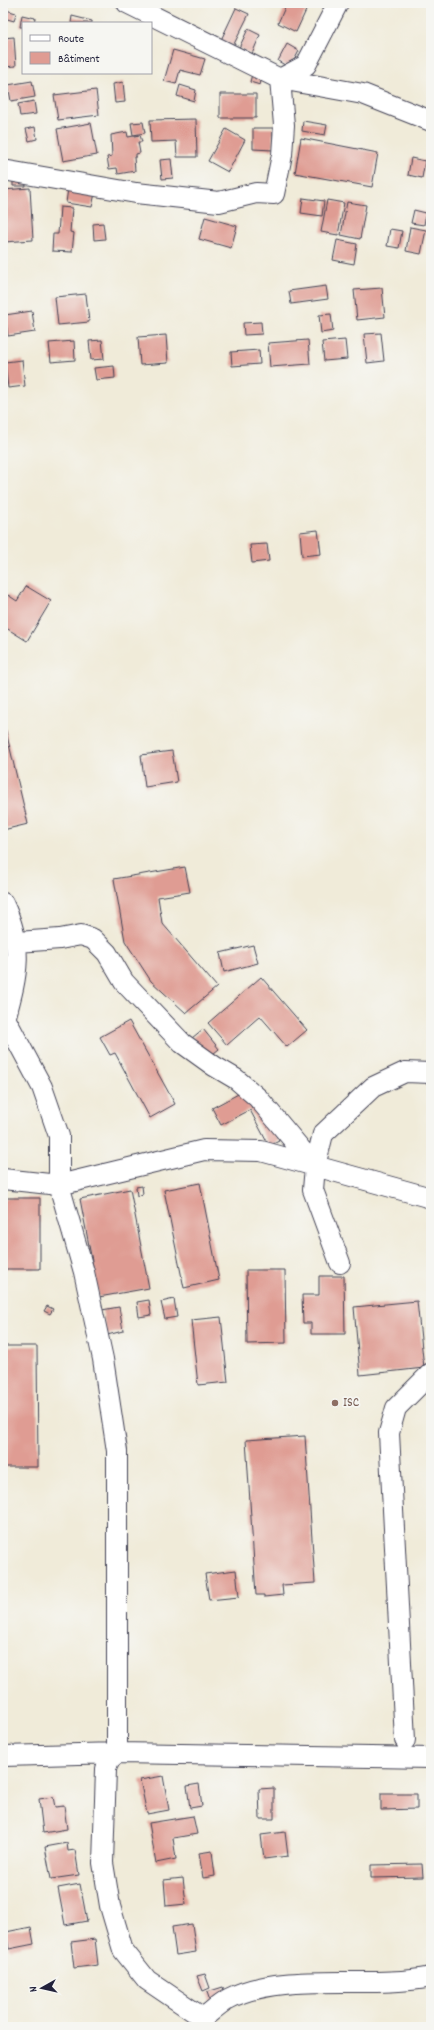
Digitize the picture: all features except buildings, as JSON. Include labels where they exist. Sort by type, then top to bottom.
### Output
[{"type":"street","points":[[127,3],[280,79],[363,94],[431,121]]},
{"type":"street","points":[[280,79],[306,65],[338,3]]},
{"type":"street","points":[[3,170],[136,193],[219,202],[256,193],[274,194],[282,155],[284,125],[280,79]]},
{"type":"street","points":[[3,902],[11,920],[17,942],[18,965],[4,1023],[42,1088],[59,1136],[60,1185],[84,1272],[103,1359],[117,1451],[118,1753]]},
{"type":"street","points":[[17,942],[60,939],[81,935],[93,939],[107,953],[124,982],[182,1042],[214,1066],[236,1080],[258,1098],[315,1166]]},
{"type":"street","points":[[340,1263],[313,1190],[315,1166],[323,1134],[373,1087],[405,1072],[431,1073]]},
{"type":"street","points":[[3,1179],[60,1185],[204,1150],[261,1151],[431,1198]]},
{"type":"street","points":[[405,1740],[389,1433],[396,1408],[431,1373]]},
{"type":"street","points":[[380,1758],[405,1740]]},
{"type":"street","points":[[405,1740],[431,1755]]},
{"type":"street","points":[[118,1753],[109,1760],[106,1769],[102,1864],[110,1906],[123,1950],[147,1980],[203,2022],[227,1999],[257,1988],[310,1982],[369,1983],[431,1977]]},
{"type":"street","points":[[3,1756],[118,1753],[431,1758]]},
{"type":"place","name":"ISC","points":[[335,1403]]}]
